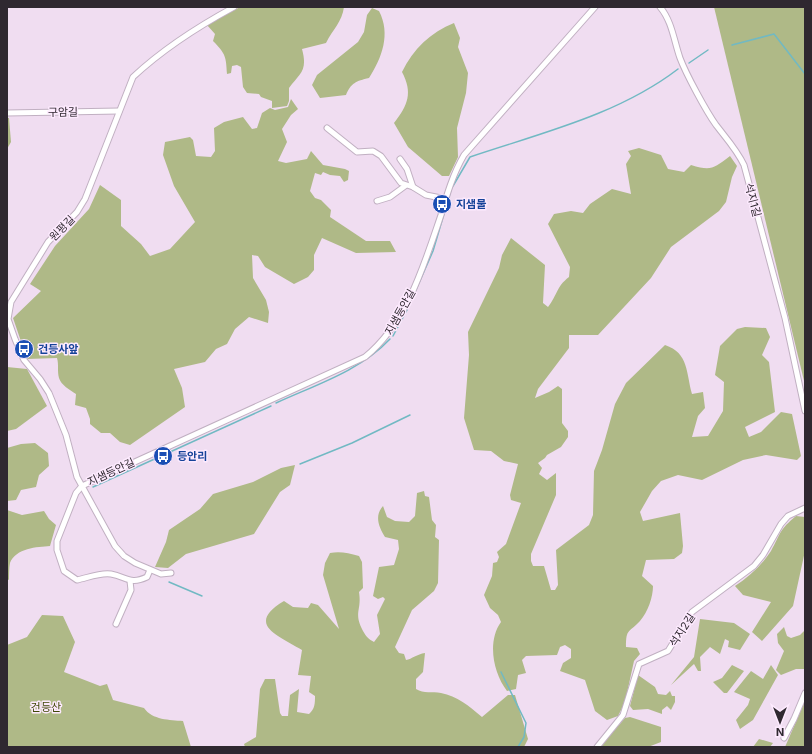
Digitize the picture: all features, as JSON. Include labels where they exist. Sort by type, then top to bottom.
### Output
[{"type":"street","name":"원평길","points":[[82,486],[77,477],[66,435],[49,393],[40,379],[24,360],[10,326],[8,311],[11,302],[48,242],[77,212],[86,199],[119,110],[133,77],[148,63],[194,31],[234,7]]},
{"type":"street","name":"지샘등안길","points":[[130,581],[111,574],[76,580],[64,571],[57,550],[57,541],[76,493],[82,486],[365,357],[380,345],[391,331],[425,263],[455,170],[464,155],[595,7]]},
{"type":"street","name":"석지1길","points":[[660,7],[667,17],[680,59],[698,94],[715,124],[739,154],[744,165],[785,318],[805,411]]},
{"type":"street","name":"구암길","points":[[7,113],[119,110]]},
{"type":"street","points":[[327,128],[357,152],[373,151],[381,156],[401,183],[405,186],[413,187],[426,195],[446,199]]},
{"type":"street","points":[[400,158],[407,169],[413,187]]},
{"type":"street","points":[[377,201],[390,197],[405,186]]},
{"type":"street","name":"지샘등안길","points":[[82,486],[115,546],[124,556],[150,570],[161,574],[171,573]]},
{"type":"street","name":"석지2길","points":[[597,747],[623,715],[639,664],[668,651],[692,612],[754,566],[764,555],[781,524],[788,516],[805,508]]},
{"type":"street","points":[[116,624],[131,590],[130,581],[140,580],[147,576],[150,570]]},
{"type":"street","points":[[784,738],[805,693]]},
{"type":"green space","points":[[240,7],[344,7],[339,21],[326,43],[302,49],[304,62],[302,71],[289,88],[289,101],[287,106],[272,108],[272,101],[261,97],[259,94],[247,93],[243,87],[241,67],[237,65],[232,66],[231,73],[227,74],[224,56],[221,49],[213,41],[215,34],[207,25]]},
{"type":"green space","points":[[714,7],[805,7],[805,385]]},
{"type":"green space","points":[[372,8],[379,11],[383,20],[385,37],[381,54],[374,70],[369,78],[352,85],[346,95],[320,98],[312,85],[317,75],[358,42],[364,32],[367,15]]},
{"type":"green space","points":[[454,23],[460,38],[458,47],[468,73],[466,93],[457,128],[458,157],[449,176],[442,176],[408,147],[394,123],[406,104],[408,93],[402,72],[406,64],[417,49],[430,36]]},
{"type":"green space","points":[[291,99],[298,109],[291,115],[282,129],[287,142],[278,161],[286,163],[307,159],[311,151],[323,165],[349,171],[348,180],[344,182],[340,176],[330,175],[323,172],[321,175],[315,173],[310,191],[315,198],[321,200],[331,210],[330,217],[366,241],[390,241],[396,252],[356,253],[322,238],[314,255],[314,270],[308,277],[294,284],[265,267],[258,256],[252,255],[253,278],[266,300],[269,312],[268,323],[249,317],[235,329],[227,344],[216,349],[205,362],[174,369],[182,388],[185,407],[130,445],[120,442],[110,433],[101,433],[90,424],[90,419],[86,408],[75,405],[76,394],[60,381],[58,375],[57,358],[27,359],[13,318],[41,291],[30,284],[55,246],[89,209],[100,185],[121,200],[121,226],[141,244],[150,256],[170,249],[195,222],[174,186],[163,155],[165,142],[190,137],[193,140],[196,156],[211,157],[215,151],[214,128],[224,122],[243,117],[252,129],[257,128],[262,113],[270,108],[275,110],[288,107]]},
{"type":"green space","points":[[7,118],[9,118],[11,142],[7,149]]},
{"type":"green space","points":[[639,148],[661,155],[668,169],[684,172],[691,165],[703,168],[712,168],[730,156],[737,166],[732,177],[726,202],[719,211],[671,247],[651,278],[598,335],[569,335],[569,348],[538,389],[535,398],[558,386],[562,389],[562,423],[568,431],[568,437],[561,447],[547,455],[538,463],[542,468],[539,474],[547,480],[556,473],[556,495],[531,554],[533,566],[544,566],[551,590],[555,590],[558,585],[556,550],[589,525],[593,515],[594,471],[602,450],[615,404],[626,383],[665,345],[673,349],[683,358],[692,394],[703,392],[705,408],[698,416],[692,437],[708,436],[723,411],[724,382],[715,375],[720,346],[737,329],[745,327],[766,328],[770,337],[762,355],[769,362],[775,412],[745,427],[749,437],[761,432],[781,412],[792,414],[801,456],[797,460],[766,455],[743,460],[702,480],[678,475],[661,481],[652,491],[640,512],[643,521],[680,513],[683,546],[682,553],[674,559],[646,560],[642,576],[653,586],[651,600],[643,617],[629,631],[626,641],[626,647],[637,648],[640,654],[634,661],[625,702],[618,716],[607,720],[595,711],[585,680],[560,671],[563,663],[571,658],[571,649],[565,645],[560,647],[557,655],[526,656],[522,660],[526,673],[518,675],[516,689],[507,691],[498,675],[495,666],[493,647],[494,638],[501,622],[498,615],[490,608],[484,595],[492,576],[493,563],[497,562],[499,557],[497,552],[506,544],[521,503],[511,500],[510,495],[518,464],[504,461],[491,451],[474,450],[464,418],[469,355],[468,332],[499,268],[502,255],[511,238],[545,265],[543,303],[548,307],[559,287],[569,277],[570,267],[548,224],[554,214],[571,211],[583,213],[590,204],[612,189],[631,194],[626,164],[631,156],[628,151]]},
{"type":"green space","points":[[7,367],[27,369],[47,406],[16,429],[7,431]]},
{"type":"green space","points":[[35,443],[48,453],[49,466],[39,475],[36,487],[21,490],[16,500],[7,501],[7,448],[21,444]]},
{"type":"green space","points":[[295,465],[290,485],[280,492],[254,534],[186,554],[168,568],[155,567],[166,542],[169,530],[200,509],[213,494],[253,482],[281,468]]},
{"type":"green space","points":[[424,491],[425,496],[429,497],[432,520],[436,525],[435,537],[439,540],[438,583],[434,591],[412,610],[395,647],[399,653],[404,654],[406,660],[425,653],[423,672],[416,679],[416,689],[452,696],[468,705],[482,717],[508,695],[515,695],[528,739],[524,747],[245,747],[244,744],[256,737],[260,689],[265,679],[275,679],[280,713],[282,716],[288,716],[290,695],[299,689],[297,712],[309,714],[314,708],[315,703],[315,696],[309,692],[311,676],[298,675],[302,650],[276,635],[266,623],[267,617],[272,609],[284,601],[293,607],[308,608],[311,603],[318,605],[339,629],[323,575],[325,563],[330,553],[334,552],[359,556],[362,562],[363,588],[359,592],[360,598],[358,615],[363,631],[369,639],[374,642],[380,634],[377,615],[385,599],[383,597],[378,599],[373,596],[379,567],[394,565],[399,549],[398,540],[385,537],[379,525],[378,518],[380,510],[383,506],[387,517],[395,521],[409,522],[415,516],[417,493]]},
{"type":"green space","points":[[7,510],[22,515],[44,511],[49,519],[56,525],[50,546],[27,549],[17,554],[13,558],[10,563],[9,580],[7,579]]},
{"type":"green space","points":[[796,516],[805,517],[805,551],[793,606],[762,641],[752,632],[771,602],[743,595],[735,586],[750,575],[764,561],[783,528]]},
{"type":"green space","name":"건등산","points":[[42,615],[63,616],[75,642],[64,672],[100,686],[107,684],[113,700],[144,708],[147,712],[156,717],[167,720],[183,721],[191,747],[7,747],[7,645],[27,637]]},
{"type":"green space","points":[[700,619],[734,623],[750,634],[740,650],[728,647],[729,641],[725,639],[720,654],[710,647],[700,657],[701,671],[698,671],[694,664],[671,685],[694,657]]},
{"type":"green space","points":[[784,627],[787,636],[791,638],[800,635],[805,630],[805,669],[796,669],[781,675],[776,670],[784,651],[778,643],[777,634]]},
{"type":"green space","points":[[732,665],[744,671],[727,693],[724,693],[713,682],[722,678]]},
{"type":"green space","points":[[771,665],[778,675],[753,720],[740,729],[736,720],[748,705],[750,699],[734,692],[751,671],[763,679]]},
{"type":"green space","points":[[638,675],[655,687],[658,694],[666,695],[670,691],[672,696],[675,696],[675,702],[671,710],[667,706],[662,710],[662,714],[648,709],[633,710],[630,706]]},
{"type":"green space","points":[[805,701],[805,747],[785,747]]},
{"type":"green space","points":[[630,717],[661,727],[661,742],[648,747],[600,747],[625,718]]},
{"type":"green space","points":[[759,739],[773,743],[770,747],[753,747]]},
{"type":"waterway","points":[[732,45],[774,34],[805,74]]},
{"type":"waterway","points":[[689,63],[708,50]]},
{"type":"waterway","points":[[453,186],[470,157],[551,131],[605,111],[655,85],[678,69]]},
{"type":"waterway","points":[[393,336],[407,310],[433,251],[451,190]]},
{"type":"waterway","points":[[276,403],[351,369],[365,360],[390,339]]},
{"type":"waterway","points":[[93,487],[271,406]]},
{"type":"waterway","points":[[300,464],[352,443],[410,415]]},
{"type":"waterway","points":[[169,582],[202,596]]},
{"type":"waterway","points":[[501,672],[526,723],[524,737],[518,747]]},
{"type":"place","name":"지샘물","points":[[442,204]]},
{"type":"place","name":"건등사앞","points":[[24,349]]},
{"type":"place","name":"등안리","points":[[163,456]]}]
